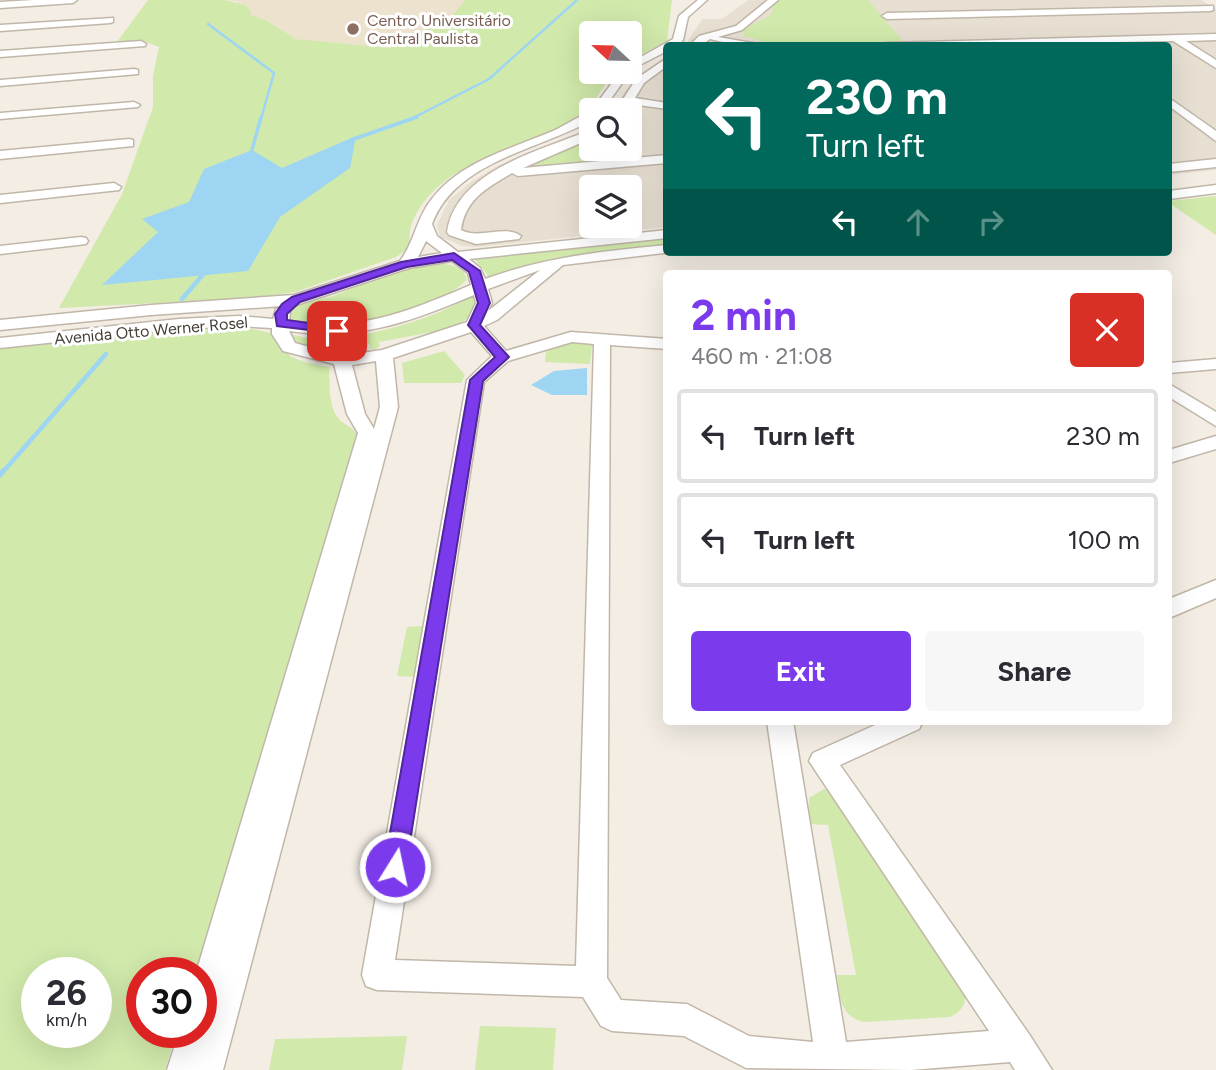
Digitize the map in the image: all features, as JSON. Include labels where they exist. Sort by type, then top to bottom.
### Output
[{"type":"street","points":[[0,5],[73,0]]},
{"type":"street","points":[[698,42],[739,28],[772,0]]},
{"type":"street","points":[[1197,0],[1213,9]]},
{"type":"street","points":[[680,28],[680,5],[699,3]]},
{"type":"street","points":[[675,42],[678,40],[684,16],[699,3]]},
{"type":"street","points":[[895,24],[883,12],[1213,9]]},
{"type":"street","points":[[0,28],[110,20]]},
{"type":"street","points":[[739,28],[741,38],[752,42]]},
{"type":"street","points":[[902,34],[909,42]]},
{"type":"street","points":[[1110,42],[1216,37]]},
{"type":"street","points":[[1175,38],[1216,65]]},
{"type":"street","points":[[0,54],[141,44]]},
{"type":"street","points":[[642,61],[663,49]]},
{"type":"street","points":[[629,98],[640,81],[663,65]]},
{"type":"street","points":[[0,83],[134,72]]},
{"type":"street","points":[[1172,103],[1216,137]]},
{"type":"street","points":[[0,116],[134,105]]},
{"type":"street","points":[[642,105],[663,106]]},
{"type":"street","points":[[405,264],[416,251],[424,222],[437,200],[458,181],[489,162],[579,122]]},
{"type":"street","points":[[579,140],[502,173],[471,196],[458,211],[453,228],[463,237],[476,240],[579,229]]},
{"type":"street","points":[[0,155],[129,143]]},
{"type":"street","points":[[642,148],[663,152]]},
{"type":"street","points":[[502,173],[663,159]]},
{"type":"street","points":[[1172,168],[1216,163]]},
{"type":"street","points":[[1172,181],[1216,176]]},
{"type":"street","points":[[0,200],[114,187]]},
{"type":"street","points":[[1172,195],[1216,189]]},
{"type":"street","points":[[642,223],[663,220]]},
{"type":"street","points":[[424,222],[431,238],[475,271],[484,303],[474,325]]},
{"type":"street","name":"Avenida Otto Werner Rosel","points":[[0,325],[189,306],[296,300],[405,264],[663,234]]},
{"type":"street","points":[[0,250],[81,242]]},
{"type":"street","name":"Avenida Otto Werner Rosel","points":[[0,343],[198,323],[281,323],[320,330],[355,329],[408,315],[534,267],[560,261],[663,249]]},
{"type":"street","points":[[296,300],[286,306],[281,314],[280,334],[289,347],[342,361],[384,355],[474,325],[507,307],[560,261]]},
{"type":"street","points":[[474,325],[502,357]]},
{"type":"street","points":[[591,982],[377,975],[476,380],[502,357],[571,337],[663,344]]},
{"type":"street","points":[[602,338],[591,982],[612,1015],[687,1020],[746,1052],[832,1060],[1018,1045]]},
{"type":"street","points":[[206,1070],[389,407],[384,355]]},
{"type":"street","points":[[216,957],[367,433],[356,414],[342,361]]},
{"type":"street","points":[[1172,368],[1216,364]]},
{"type":"street","points":[[1172,390],[1216,420]]},
{"type":"street","points":[[356,414],[360,418],[371,419],[382,415],[389,407]]},
{"type":"street","points":[[1172,456],[1216,442]]},
{"type":"street","points":[[1172,608],[1216,589]]},
{"type":"street","points":[[781,725],[832,1060]]},
{"type":"street","points":[[788,773],[822,761],[901,725]]},
{"type":"street","points":[[822,761],[1035,1070]]},
{"type":"street","points":[[184,1070],[190,1048]]},
{"type":"shaded area","name":"Centro Universitário Central Paulista","points":[[225,0],[465,0],[454,15],[389,48],[296,39],[264,19],[249,15],[236,1]]},
{"type":"shaded area","points":[[748,0],[1201,0],[1216,9],[1216,170],[1172,175],[1172,42],[688,42],[702,19],[722,19]]},
{"type":"shaded area","points":[[663,59],[663,227],[642,230],[642,175],[579,175],[579,236],[476,247],[463,246],[440,237],[437,225],[449,200],[471,182],[495,167],[579,133],[579,161],[642,161],[642,98],[620,98],[631,84],[642,84],[642,73]]},
{"type":"green space","points":[[148,0],[225,0],[245,5],[251,11],[250,15],[264,19],[296,39],[389,48],[453,15],[465,0],[672,0],[667,41],[642,54],[642,21],[579,21],[579,84],[605,84],[596,98],[579,98],[579,116],[574,119],[547,134],[474,164],[441,184],[420,208],[411,226],[408,247],[396,257],[295,292],[256,298],[59,308],[122,194],[153,107],[153,76],[159,47],[143,41],[117,42]]},
{"type":"green space","points":[[778,0],[868,0],[902,40],[765,42],[744,36],[744,29],[770,16],[772,5]]},
{"type":"green space","points":[[579,144],[579,161],[603,161],[538,167],[535,165],[536,161]]},
{"type":"green space","points":[[1216,196],[1216,235],[1172,205],[1172,201]]},
{"type":"green space","points":[[663,238],[663,246],[553,258],[489,277],[474,258]]},
{"type":"green space","points":[[428,264],[456,267],[467,279],[453,291],[432,302],[381,317],[328,323],[286,318],[287,310],[297,303],[330,297],[395,272]]},
{"type":"green space","points":[[473,295],[477,304],[470,316],[454,328],[379,342],[380,346],[375,350],[370,349],[369,344],[330,349],[328,353],[293,346],[289,333],[307,338],[356,336],[409,323],[456,305]]},
{"type":"green space","points":[[242,327],[271,333],[290,356],[329,367],[330,393],[335,413],[358,437],[200,957],[126,957],[126,1048],[172,1048],[165,1070],[0,1070],[0,349],[190,329]]},
{"type":"green space","points":[[580,342],[592,345],[590,364],[545,362],[546,352],[558,346]]},
{"type":"green space","points":[[444,351],[465,375],[461,383],[404,383],[402,363]]},
{"type":"green space","points":[[426,626],[415,677],[397,676],[407,627]]},
{"type":"green space","points":[[824,789],[831,790],[965,989],[963,1006],[954,1015],[863,1022],[845,1010],[837,975],[856,975],[828,825],[809,824],[809,798]]},
{"type":"green space","points":[[480,1026],[556,1028],[553,1070],[475,1070]]},
{"type":"green space","points":[[407,1036],[402,1070],[269,1070],[275,1039]]},
{"type":"water","points":[[356,136],[350,168],[280,217],[248,271],[102,285],[158,232],[142,219],[189,202],[204,169],[252,150],[282,168]]},
{"type":"water","points":[[587,368],[587,395],[552,395],[531,385],[554,371]]},
{"type":"waterway","points":[[411,119],[489,79],[577,0]]},
{"type":"waterway","points":[[208,24],[274,73],[261,119]]},
{"type":"waterway","points":[[252,150],[261,117]]},
{"type":"waterway","points":[[351,140],[417,117]]},
{"type":"waterway","points":[[182,299],[206,271]]},
{"type":"waterway","points":[[2,473],[106,354]]},
{"type":"waterway","points":[[0,475],[3,471]]},
{"type":"place","name":"Centro Universitário Central Paulista","points":[[353,29]]},
{"type":"route","points":[[337,331],[299,328],[281,323],[281,314],[286,306],[296,300],[405,264],[454,257],[475,271],[484,303],[474,325],[502,357],[476,380],[395,867]]}]
